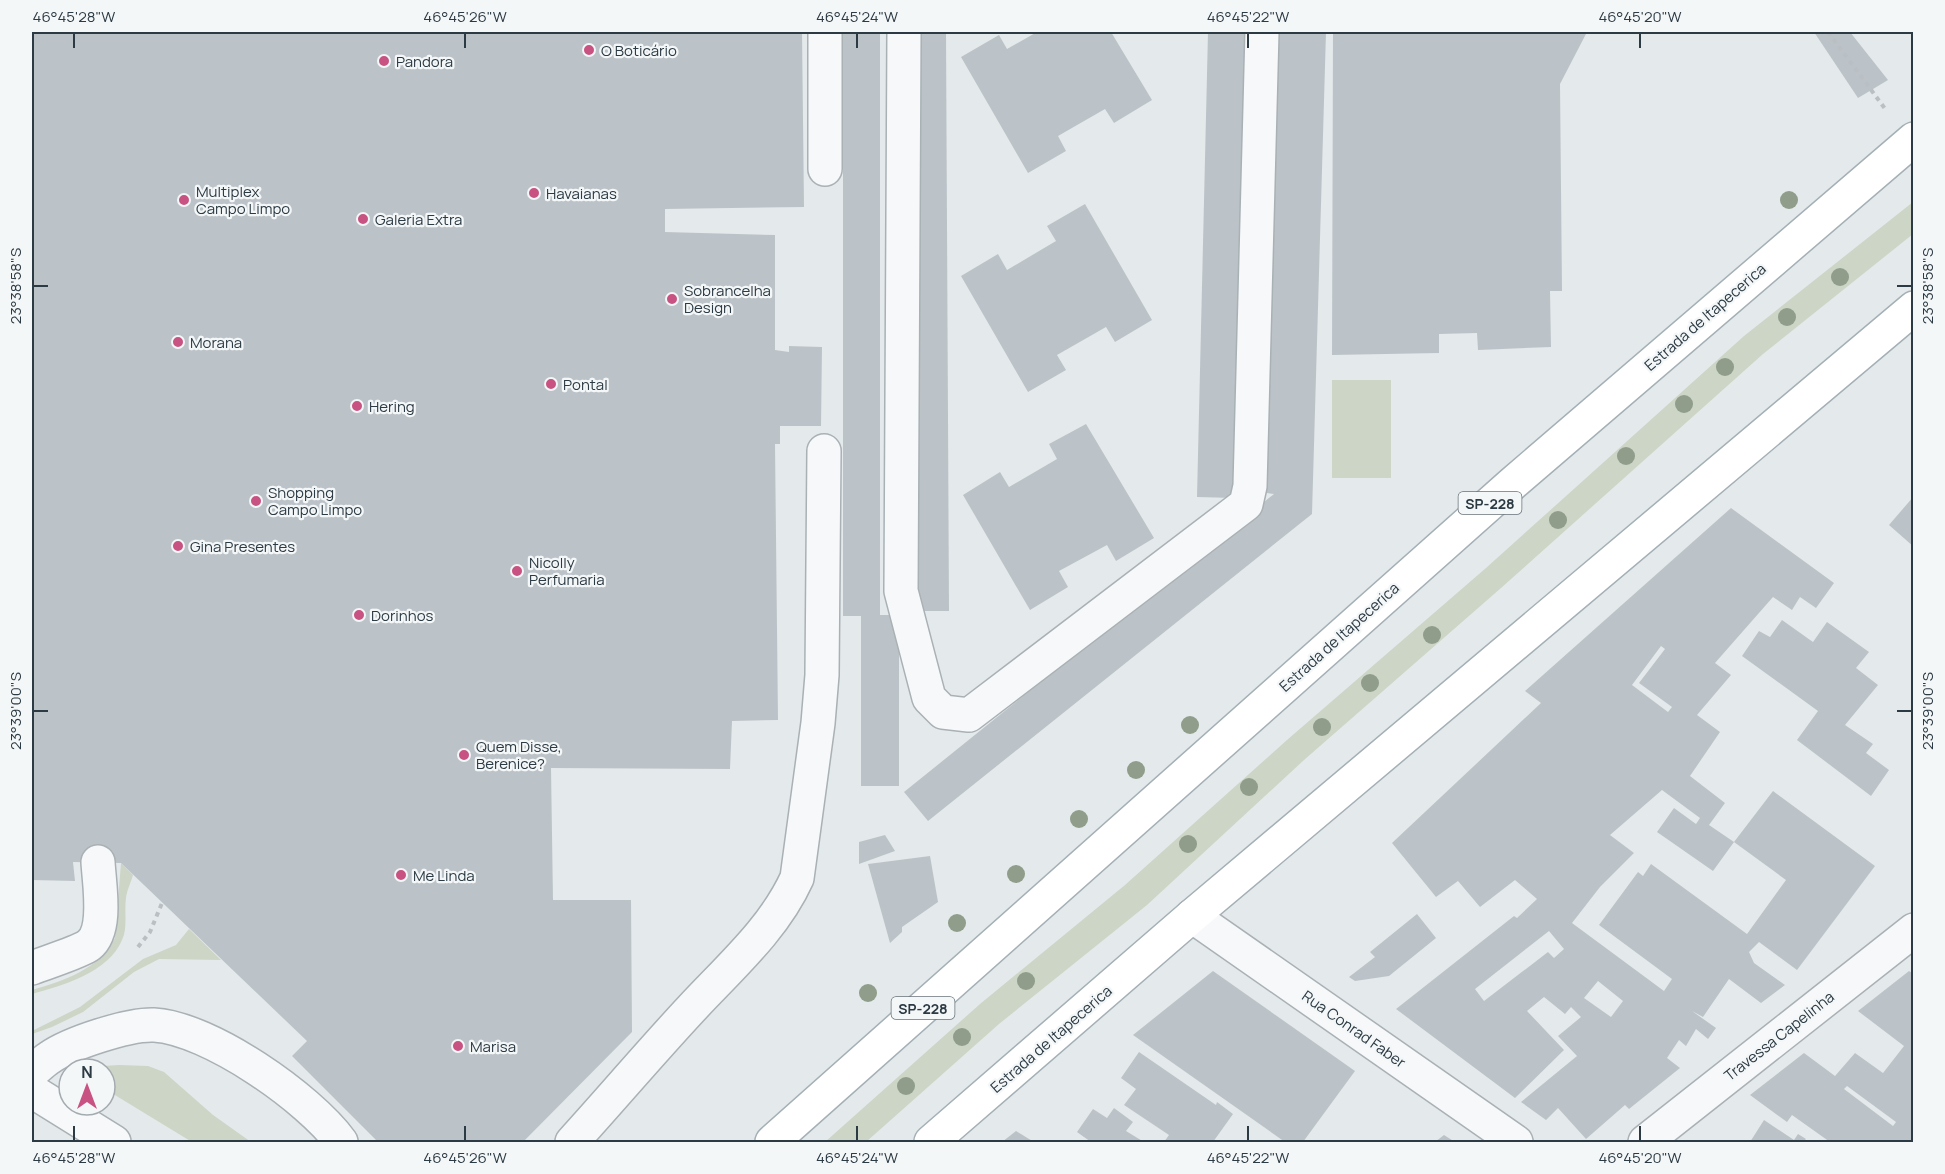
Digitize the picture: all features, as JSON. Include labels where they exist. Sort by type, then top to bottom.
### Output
[{"type":"main road","name":"Estrada de Itapecerica","points":[[772,1143],[1513,483],[1914,139]]},
{"type":"main road","name":"Estrada de Itapecerica","points":[[931,1143],[1192,916],[1914,308]]},
{"type":"street","points":[[825,32],[825,169]]},
{"type":"street","points":[[903,32],[901,591],[929,698],[943,712],[969,715],[1246,504],[1250,486],[1262,32]]},
{"type":"street","points":[[572,1143],[680,1020],[763,931],[787,900],[797,878],[818,723],[822,675],[824,450]]},
{"type":"street","points":[[32,968],[88,945],[95,937],[101,916],[98,862]]},
{"type":"street","name":"Rua Conrad Faber","points":[[1192,916],[1516,1143]]},
{"type":"street","name":"Travessa Capelinha","points":[[1645,1143],[1914,930]]},
{"type":"street","points":[[32,1072],[51,1056],[101,1035],[128,1027],[152,1025],[169,1027],[203,1038],[269,1076],[331,1128],[341,1143]]},
{"type":"street","points":[[32,1091],[114,1143]]},
{"type":"path","points":[[1828,32],[1871,91]]},
{"type":"green space","points":[[1913,202],[1913,234],[1763,354],[1304,760],[1147,905],[999,1024],[866,1142],[825,1142],[980,1004],[1125,885],[1287,740],[1486,568],[1744,336]]},
{"type":"green space","points":[[1332,380],[1391,380],[1391,478],[1332,478]]},
{"type":"green space","points":[[121,863],[133,875],[126,898],[124,935],[115,951],[96,969],[83,976],[32,994],[32,990],[80,972],[100,958],[108,949],[115,938]]},
{"type":"green space","points":[[189,929],[221,960],[159,959],[134,972],[83,1012],[32,1034],[32,1031],[80,1007],[143,959],[176,945]]},
{"type":"green space","points":[[117,1065],[148,1066],[164,1072],[213,1115],[251,1142],[192,1142],[117,1096]]},
{"type":"building","points":[[32,32],[802,32],[804,207],[665,209],[665,232],[775,235],[775,350],[789,352],[789,346],[822,347],[821,426],[780,426],[780,444],[775,444],[778,720],[732,721],[730,769],[551,768],[553,900],[631,900],[632,1032],[523,1142],[378,1142],[292,1056],[307,1041],[121,863],[73,862],[75,881],[32,880]]},
{"type":"building","points":[[843,32],[880,32],[880,615],[899,615],[899,786],[861,786],[861,616],[843,616]]},
{"type":"building","points":[[910,32],[946,32],[949,611],[913,611]]},
{"type":"building","points":[[1037,32],[1111,32],[1152,100],[1114,123],[1105,109],[1058,136],[1066,151],[1028,173],[961,57],[999,35],[1007,49]]},
{"type":"building","points":[[1208,32],[1245,32],[1234,498],[1197,497]]},
{"type":"building","points":[[1274,32],[1326,32],[1312,514],[928,821],[904,792],[1274,494],[1267,493]]},
{"type":"building","points":[[1333,32],[1587,32],[1560,84],[1562,291],[1550,291],[1551,347],[1478,350],[1477,333],[1439,334],[1439,353],[1332,355]]},
{"type":"building","points":[[1814,32],[1850,32],[1888,80],[1858,98]]},
{"type":"building","points":[[1085,204],[1152,320],[1115,342],[1106,327],[1057,355],[1066,370],[1028,392],[961,276],[998,254],[1007,270],[1056,241],[1047,226]]},
{"type":"building","points":[[1086,424],[1154,538],[1116,561],[1107,545],[1059,571],[1068,587],[1030,610],[963,495],[1000,472],[1009,487],[1057,459],[1049,444]]},
{"type":"building","points":[[1914,496],[1914,547],[1889,525]]},
{"type":"building","points":[[1731,508],[1834,583],[1816,608],[1800,597],[1792,610],[1773,597],[1715,663],[1731,675],[1697,715],[1720,732],[1690,776],[1725,803],[1709,825],[1734,842],[1773,791],[1875,866],[1797,970],[1759,942],[1749,952],[1754,963],[1785,985],[1761,1003],[1729,979],[1703,1017],[1692,1011],[1716,1028],[1708,1039],[1696,1029],[1686,1046],[1679,1040],[1667,1058],[1680,1068],[1629,1109],[1625,1105],[1586,1139],[1558,1108],[1546,1120],[1521,1102],[1577,1056],[1558,1036],[1581,1017],[1571,1007],[1565,1014],[1544,997],[1527,1011],[1564,1050],[1515,1098],[1396,1009],[1514,916],[1517,918],[1537,899],[1515,880],[1480,907],[1458,881],[1436,897],[1392,843],[1541,703],[1525,691]],"holes":[[[1661,646],[1665,649],[1639,683],[1672,707],[1668,712],[1632,685]],[[1662,790],[1700,818],[1696,824],[1674,808],[1657,832],[1713,871],[1734,842],[1786,880],[1747,934],[1651,864],[1643,876],[1638,872],[1599,925],[1672,979],[1664,991],[1572,923],[1600,887],[1634,853],[1610,835]],[[1549,931],[1564,949],[1554,958],[1548,952],[1484,1001],[1475,989]],[[1598,981],[1623,1001],[1611,1017],[1584,998]]]},
{"type":"building","points":[[1782,620],[1813,642],[1827,622],[1869,652],[1856,668],[1878,685],[1845,725],[1873,744],[1866,753],[1889,770],[1871,796],[1797,740],[1818,711],[1742,656],[1759,631],[1770,637]]},
{"type":"building","points":[[885,835],[895,851],[859,864],[859,842]]},
{"type":"building","points":[[930,856],[938,902],[902,927],[902,932],[890,943],[868,864]]},
{"type":"building","points":[[1417,914],[1436,938],[1389,976],[1355,981],[1349,977],[1375,957],[1370,952]]},
{"type":"building","points":[[1213,971],[1355,1071],[1303,1142],[1285,1142],[1133,1035]]},
{"type":"building","points":[[1909,971],[1914,974],[1914,1142],[1830,1142],[1792,1115],[1787,1122],[1750,1095],[1804,1053],[1835,1076],[1855,1053],[1883,1073],[1904,1046],[1858,1011]],"holes":[[[1847,1086],[1896,1122],[1893,1126],[1844,1089]]]},
{"type":"building","points":[[1139,1052],[1216,1105],[1217,1102],[1233,1114],[1213,1142],[1164,1142],[1169,1135],[1124,1105],[1136,1089],[1121,1078]]},
{"type":"building","points":[[1114,1108],[1133,1122],[1126,1131],[1144,1142],[1091,1142],[1077,1132],[1093,1109],[1107,1118]]},
{"type":"building","points":[[1764,1120],[1794,1140],[1798,1134],[1806,1139],[1803,1142],[1750,1142]]},
{"type":"building","points":[[1016,1131],[1034,1142],[1002,1142]]},
{"type":"building","points":[[1444,1135],[1455,1142],[1435,1142]]},
{"type":"place","name":"O Boticário","points":[[589,50]]},
{"type":"place","name":"Pandora","points":[[384,61]]},
{"type":"place","name":"Havaianas","points":[[534,193]]},
{"type":"place","name":"Multiplex Campo Limpo","points":[[184,200]]},
{"type":"place","name":"Galeria Extra","points":[[363,219]]},
{"type":"place","name":"Sobrancelha Design","points":[[672,299]]},
{"type":"place","name":"Morana","points":[[178,342]]},
{"type":"place","name":"Pontal","points":[[551,384]]},
{"type":"place","name":"Hering","points":[[357,406]]},
{"type":"place","name":"Shopping Campo Limpo","points":[[256,501]]},
{"type":"place","name":"Gina Presentes","points":[[178,546]]},
{"type":"place","name":"Nicolly Perfumaria","points":[[517,571]]},
{"type":"place","name":"Dorinhos","points":[[359,615]]},
{"type":"place","name":"Quem Disse, Berenice?","points":[[464,755]]},
{"type":"place","name":"Me Linda","points":[[401,875]]},
{"type":"place","name":"Marisa","points":[[458,1046]]}]
